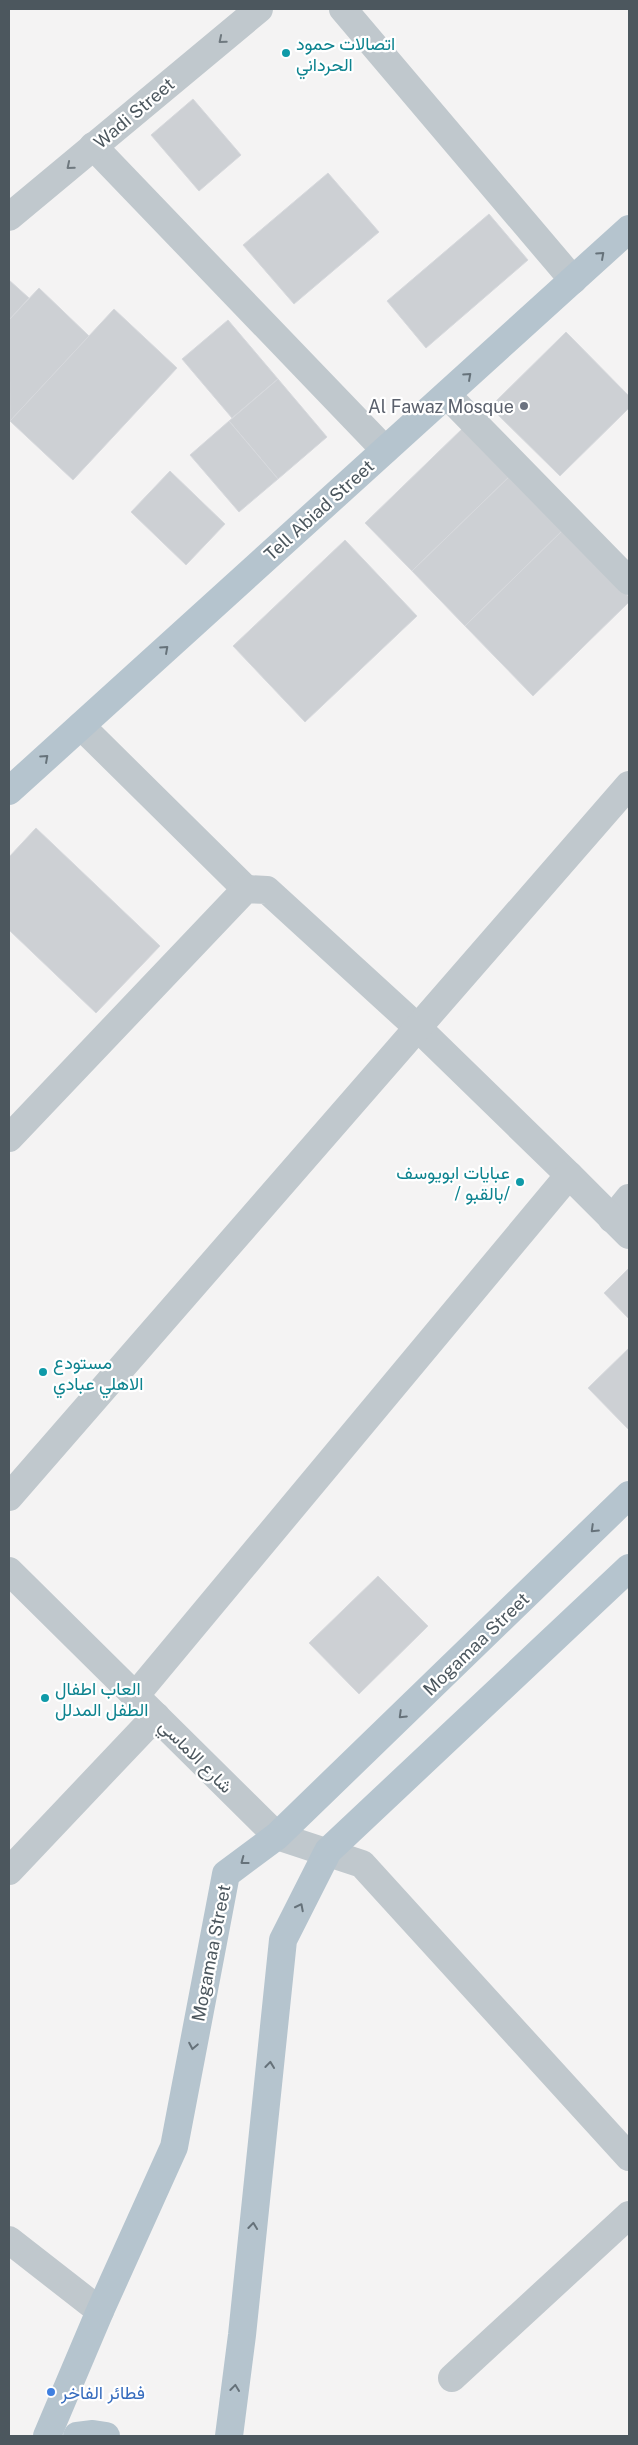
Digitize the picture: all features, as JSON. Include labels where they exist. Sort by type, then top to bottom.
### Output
[{"type":"main road","name":"Tell Abiad Street","points":[[9,791],[629,229]]},
{"type":"main road","name":"Mogamaa Street","points":[[47,2436],[100,2311],[174,2147],[226,1874],[277,1836],[629,1495]]},
{"type":"main road","points":[[229,2436],[243,2325],[283,1940],[328,1851],[629,1568]]},
{"type":"main road","points":[[77,2436],[93,2434],[106,2436]]},
{"type":"street","name":"Wadi Street","points":[[9,217],[259,9]]},
{"type":"street","points":[[343,9],[573,280]]},
{"type":"street","points":[[93,146],[385,450]]},
{"type":"street","points":[[447,394],[629,581]]},
{"type":"street","points":[[81,726],[246,889],[267,890],[418,1028],[621,1227],[629,1198]]},
{"type":"street","points":[[9,1497],[629,785]]},
{"type":"street","points":[[9,1138],[246,889]]},
{"type":"street","points":[[135,1696],[569,1175]]},
{"type":"street","name":"شارع الاماسي","points":[[9,1571],[277,1836]]},
{"type":"street","points":[[9,1871],[156,1716]]},
{"type":"street","points":[[277,1836],[328,1851],[362,1864],[629,2157]]},
{"type":"street","points":[[452,2378],[629,2215]]},
{"type":"street","points":[[9,2240],[100,2311]]},
{"type":"building","points":[[193,99],[241,155],[199,191],[151,135]]},
{"type":"building","points":[[328,173],[379,232],[294,304],[243,245]]},
{"type":"building","points":[[489,214],[528,260],[426,348],[387,301]]},
{"type":"building","points":[[9,280],[29,298],[9,320]]},
{"type":"building","points":[[39,288],[89,336],[10,421],[9,320]]},
{"type":"building","points":[[114,309],[177,368],[73,480],[10,421]]},
{"type":"building","points":[[228,320],[278,379],[232,418],[182,359]]},
{"type":"building","points":[[566,332],[629,396],[629,408],[560,476],[490,407]]},
{"type":"building","points":[[278,379],[327,437],[278,479],[229,421]]},
{"type":"building","points":[[229,421],[278,479],[239,512],[190,455]]},
{"type":"building","points":[[464,427],[511,475],[412,571],[365,523]]},
{"type":"building","points":[[170,471],[225,524],[186,565],[131,512]]},
{"type":"building","points":[[511,475],[564,529],[465,626],[412,571]]},
{"type":"building","points":[[564,529],[629,597],[629,602],[533,696],[465,626]]},
{"type":"building","points":[[345,540],[417,616],[305,722],[233,646]]},
{"type":"building","points":[[36,828],[160,946],[96,1013],[9,930],[9,857]]},
{"type":"building","points":[[629,1268],[629,1319],[604,1293]]},
{"type":"building","points":[[629,1348],[629,1430],[588,1388]]},
{"type":"building","points":[[378,1576],[428,1626],[359,1694],[309,1643]]},
{"type":"place","name":"اتصالات حمود الحرداني","points":[[286,53]]},
{"type":"place","name":"Al Fawaz Mosque","points":[[524,406]]},
{"type":"place","name":"عبايات ابويوسف / بالقبو/","points":[[520,1182]]},
{"type":"place","name":"مستودع الاهلي عبادي","points":[[43,1372]]},
{"type":"place","name":"العاب اطفال الطفل المدلل","points":[[45,1698]]},
{"type":"place","name":"فطائر الفاخر","points":[[51,2392]]}]
